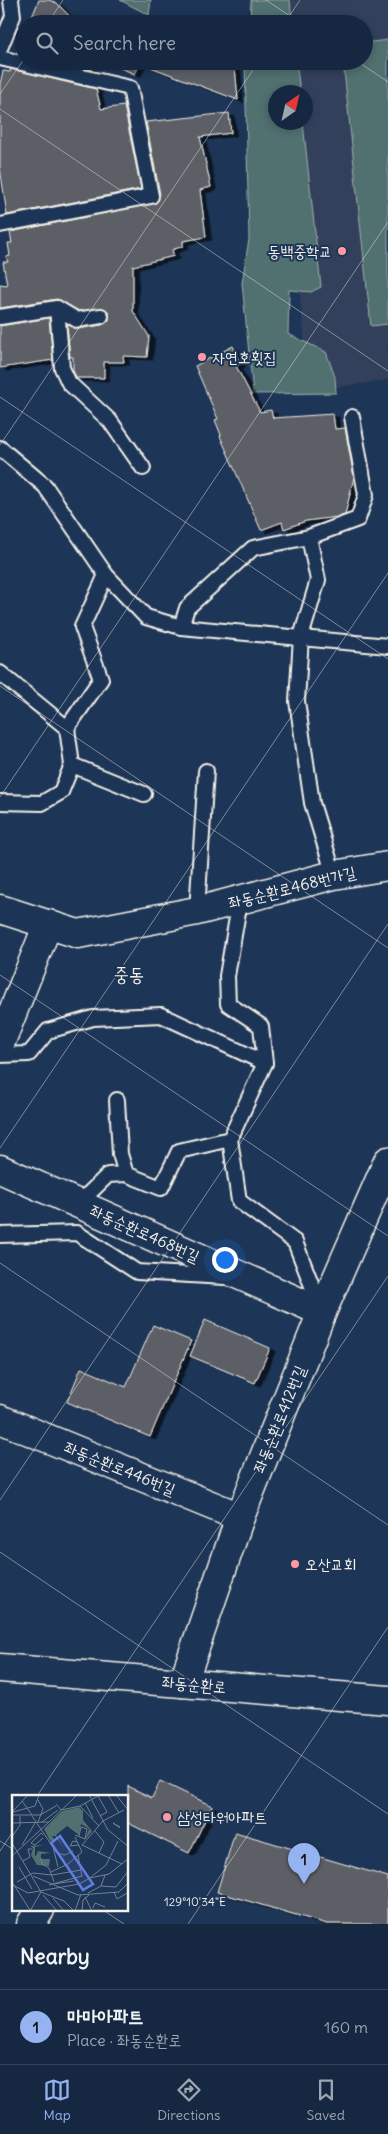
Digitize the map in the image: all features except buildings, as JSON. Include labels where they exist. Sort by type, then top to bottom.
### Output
[{"type":"street","name":"좌동순환로468번가길","points":[[0,908],[78,934],[197,911],[334,875],[388,866]]},
{"type":"street","points":[[2,1029],[48,924]]},
{"type":"street","name":"좌동순환로412번길","points":[[183,1683],[240,1517],[322,1312],[388,1161]]},
{"type":"street","name":"좌동순환로468번길","points":[[0,1168],[322,1312]]},
{"type":"street","name":"좌동순환로446번길","points":[[0,1419],[240,1517]]},
{"type":"street","name":"좌동순환로","points":[[0,1668],[388,1700]]},
{"type":"street","points":[[31,1924],[39,1912]]},
{"type":"lane","points":[[0,48],[13,16],[11,0]]},
{"type":"lane","points":[[0,58],[15,61]]},
{"type":"lane","points":[[0,225],[151,196],[130,88],[52,70]]},
{"type":"lane","points":[[57,308],[62,368],[69,382],[110,421],[142,468]]},
{"type":"lane","points":[[0,317],[57,308],[77,320],[101,316]]},
{"type":"lane","points":[[182,627],[187,608],[253,548],[309,537],[358,519],[366,495],[352,417]]},
{"type":"lane","points":[[0,448],[45,486],[106,575],[146,617],[182,627],[388,646]]},
{"type":"lane","points":[[309,537],[318,580],[301,637],[297,701],[312,803],[334,875]]},
{"type":"lane","points":[[0,802],[42,803],[61,792],[72,764],[68,728],[101,679],[82,627],[106,575]]},
{"type":"lane","points":[[0,673],[68,728]]},
{"type":"lane","points":[[72,764],[144,794]]},
{"type":"lane","points":[[197,911],[206,771]]},
{"type":"lane","points":[[240,900],[227,976],[228,1004],[261,1026],[265,1063],[230,1139],[240,1201],[295,1242],[322,1312]]},
{"type":"lane","points":[[0,1055],[29,1054],[48,1031],[93,1018],[161,1015],[265,1063]]},
{"type":"lane","points":[[117,1100],[120,1154],[126,1174],[160,1188],[179,1151],[230,1139]]},
{"type":"lane","name":"좌동순환로468번길","points":[[78,1204],[108,1175],[126,1174]]},
{"type":"lane","points":[[0,1235],[78,1233],[137,1272],[246,1278]]},
{"type":"shaded area","name":"동백중학교","points":[[270,0],[388,0],[388,380],[310,391],[283,130],[313,130],[313,85],[278,85],[277,70],[373,70],[373,15],[271,15]]},
{"type":"green space","points":[[120,0],[151,0],[149,15]]},
{"type":"green space","points":[[251,0],[290,0],[291,15],[250,15]]},
{"type":"green space","points":[[388,40],[388,324],[371,326],[344,70],[373,70],[373,42]]},
{"type":"green space","points":[[245,70],[297,70],[299,85],[268,85],[268,130],[304,130],[321,287],[311,292],[289,290],[288,334],[326,352],[335,377],[336,393],[253,394],[242,283],[249,239]]},
{"type":"place","name":"동백중학교","points":[[342,251]]},
{"type":"place","name":"자연호횟집","points":[[202,357]]},
{"type":"place","name":"오산교회","points":[[295,1564]]},
{"type":"place","name":"삼성타워아파트","points":[[167,1817]]},
{"type":"place","name":"마마아파트","points":[[304,1884]]},
{"type":"district","name":"중동","points":[[129,974]]}]
